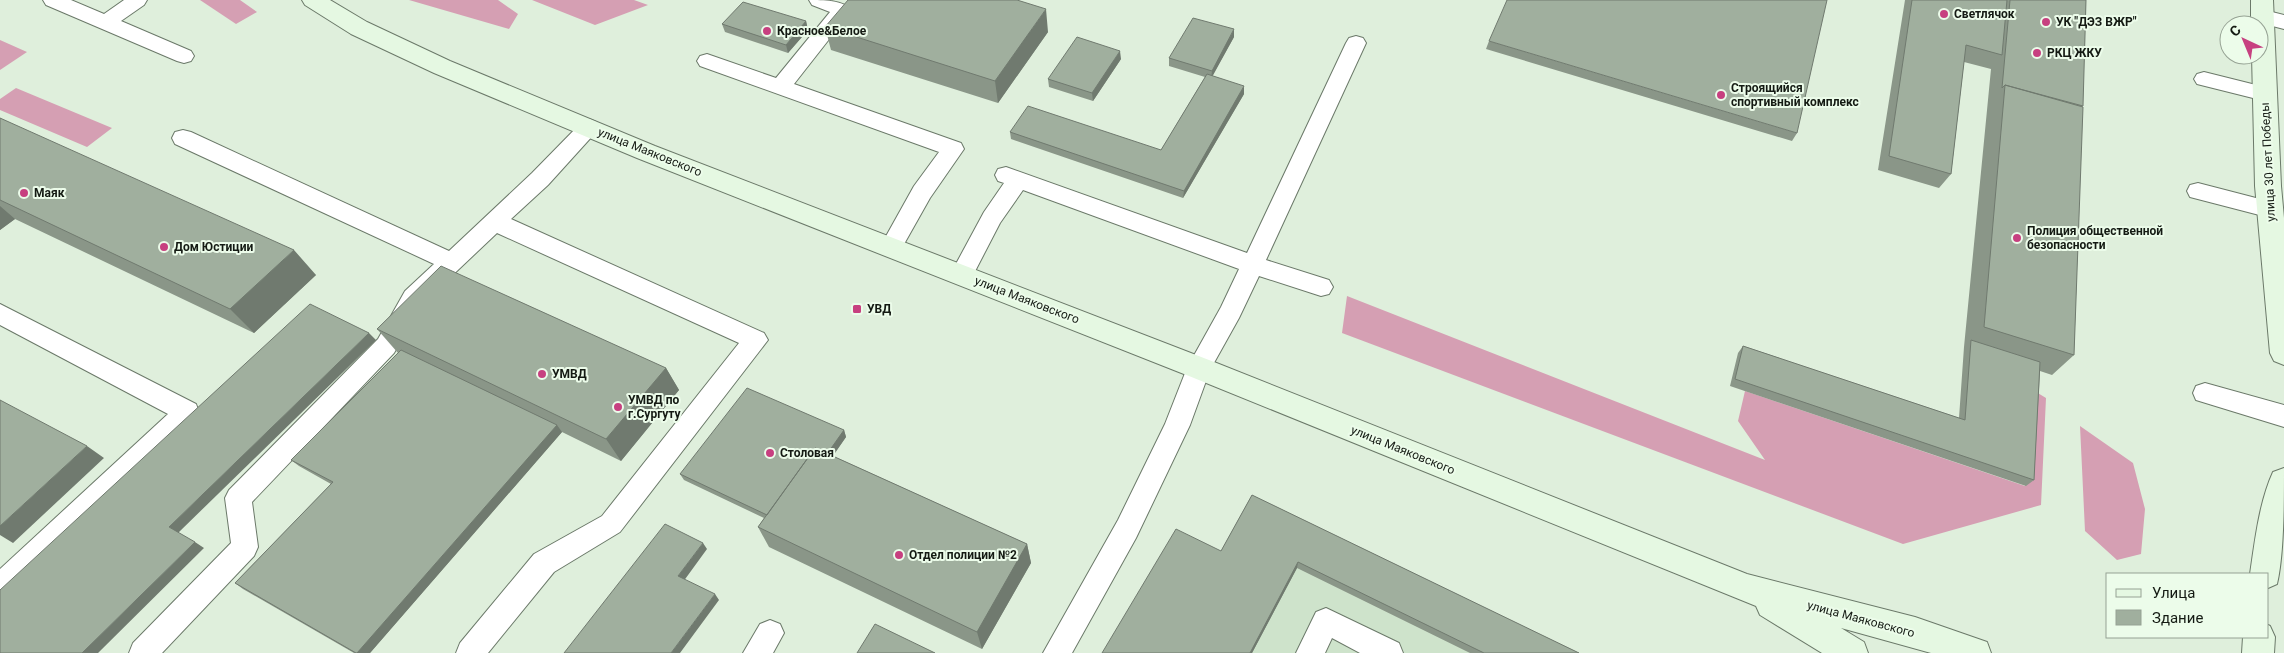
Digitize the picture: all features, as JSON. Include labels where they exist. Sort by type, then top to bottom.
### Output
[{"type":"main road","name":"улица Маяковского","points":[[313,0],[359,28],[442,67],[646,152],[1199,368],[1746,589],[1914,632],[1975,653]]},
{"type":"main road","name":"улица 30 лет Победы","points":[[2270,13],[2265,94],[2271,210],[2283,342]]},
{"type":"main road","points":[[2266,573],[2272,530],[2284,481]]},
{"type":"main road","name":"улица Маяковского","points":[[1746,589],[1852,653]]},
{"type":"main road","points":[[2258,653],[2259,638]]},
{"type":"lane","points":[[53,0],[184,56]]},
{"type":"lane","points":[[106,22],[137,0]]},
{"type":"lane","points":[[780,87],[842,10],[819,0]]},
{"type":"lane","points":[[1057,653],[1127,529],[1177,426],[1199,368],[1232,310],[1356,43]]},
{"type":"lane","points":[[707,60],[953,149],[922,192],[891,247]]},
{"type":"lane","points":[[2204,79],[2265,94]]},
{"type":"lane","points":[[143,653],[245,547],[238,498],[386,346],[413,298],[540,179],[589,127]]},
{"type":"lane","points":[[183,138],[451,262]]},
{"type":"lane","points":[[962,275],[1012,177],[1321,287]]},
{"type":"lane","points":[[2198,191],[2271,210]]},
{"type":"lane","points":[[470,653],[544,563],[611,524],[756,340],[493,221]]},
{"type":"lane","points":[[0,314],[187,412],[0,587]]},
{"type":"lane","points":[[2205,392],[2284,416]]},
{"type":"lane","points":[[1310,653],[1326,621],[1389,653]]},
{"type":"shaded area","points":[[200,0],[240,0],[257,12],[236,24]]},
{"type":"shaded area","points":[[409,0],[498,0],[518,14],[509,29]]},
{"type":"shaded area","points":[[532,0],[634,0],[648,5],[595,25]]},
{"type":"shaded area","points":[[0,40],[27,52],[0,70]]},
{"type":"shaded area","points":[[16,88],[112,128],[87,147],[0,110],[0,99]]},
{"type":"shaded area","points":[[1347,296],[1765,460],[1738,421],[1745,391],[2025,486],[2031,389],[2046,398],[2041,505],[1903,544],[1342,333]]},
{"type":"shaded area","points":[[2080,426],[2133,463],[2145,509],[2141,554],[2117,560],[2085,531]]},
{"type":"shaded area","points":[[1251,502],[1563,653],[1166,653]]},
{"type":"building","points":[[848,0],[1017,0],[1046,9],[995,81],[825,27]]},
{"type":"building","name":"Строящийся спортивный комплекс","points":[[1507,0],[1827,0],[1797,133],[1489,41]]},
{"type":"building","points":[[1912,0],[2007,0],[2002,55],[1966,45],[1951,174],[1889,156]]},
{"type":"building","points":[[2010,0],[2086,0],[2083,106],[2005,85],[2002,88]]},
{"type":"building","name":"Красное&Белое","points":[[743,2],[806,21],[786,45],[722,24]]},
{"type":"building","points":[[1193,18],[1234,29],[1212,71],[1169,58]]},
{"type":"building","points":[[1077,37],[1120,51],[1092,93],[1048,79]]},
{"type":"building","points":[[1207,74],[1244,86],[1184,191],[1010,132],[1028,106],[1161,150]]},
{"type":"building","name":"Полиция общественной безопасности","points":[[2005,85],[2083,107],[2074,355],[1984,327]]},
{"type":"building","name":"Дом Юстиции","points":[[0,118],[294,250],[230,309],[0,200]]},
{"type":"building","name":"УМВД","points":[[441,266],[666,368],[606,439],[377,329]]},
{"type":"building","points":[[310,304],[369,333],[169,527],[195,542],[82,653],[0,653],[0,590]]},
{"type":"building","points":[[1971,340],[2040,362],[2034,480],[1735,379],[1743,346],[1965,420]]},
{"type":"building","points":[[401,350],[557,425],[356,653],[235,583],[333,482],[291,460]]},
{"type":"building","name":"Столовая","points":[[747,388],[844,430],[827,454],[815,448],[767,515],[680,474]]},
{"type":"building","points":[[0,400],[87,446],[0,526]]},
{"type":"building","name":"Отдел полиции №2","points":[[815,448],[1027,544],[977,632],[758,527]]},
{"type":"building","points":[[1252,495],[1579,653],[1484,653],[1298,562],[1250,653],[1102,653],[1176,529],[1221,551]]},
{"type":"building","points":[[665,524],[703,543],[678,576],[715,594],[671,653],[564,653]]},
{"type":"building","points":[[875,624],[935,653],[857,653]]},
{"type":"place","name":"Светлячок","points":[[1944,14]]},
{"type":"place","name":"УК \"ДЭЗ ВЖР\"","points":[[2046,22]]},
{"type":"place","name":"Красное&Белое","points":[[767,31]]},
{"type":"place","name":"РКЦ ЖКУ","points":[[2037,53]]},
{"type":"place","name":"Строящийся спортивный комплекс","points":[[1721,95]]},
{"type":"place","name":"Маяк","points":[[24,193]]},
{"type":"place","name":"Полиция общественной безопасности","points":[[2017,238]]},
{"type":"place","name":"Дом Юстиции","points":[[164,247]]},
{"type":"place","name":"УВД","points":[[857,309]]},
{"type":"place","name":"УМВД","points":[[542,374]]},
{"type":"place","name":"УМВД по г.Сургуту","points":[[618,407]]},
{"type":"place","name":"Столовая","points":[[770,453]]},
{"type":"place","name":"Отдел полиции №2","points":[[899,555]]}]
